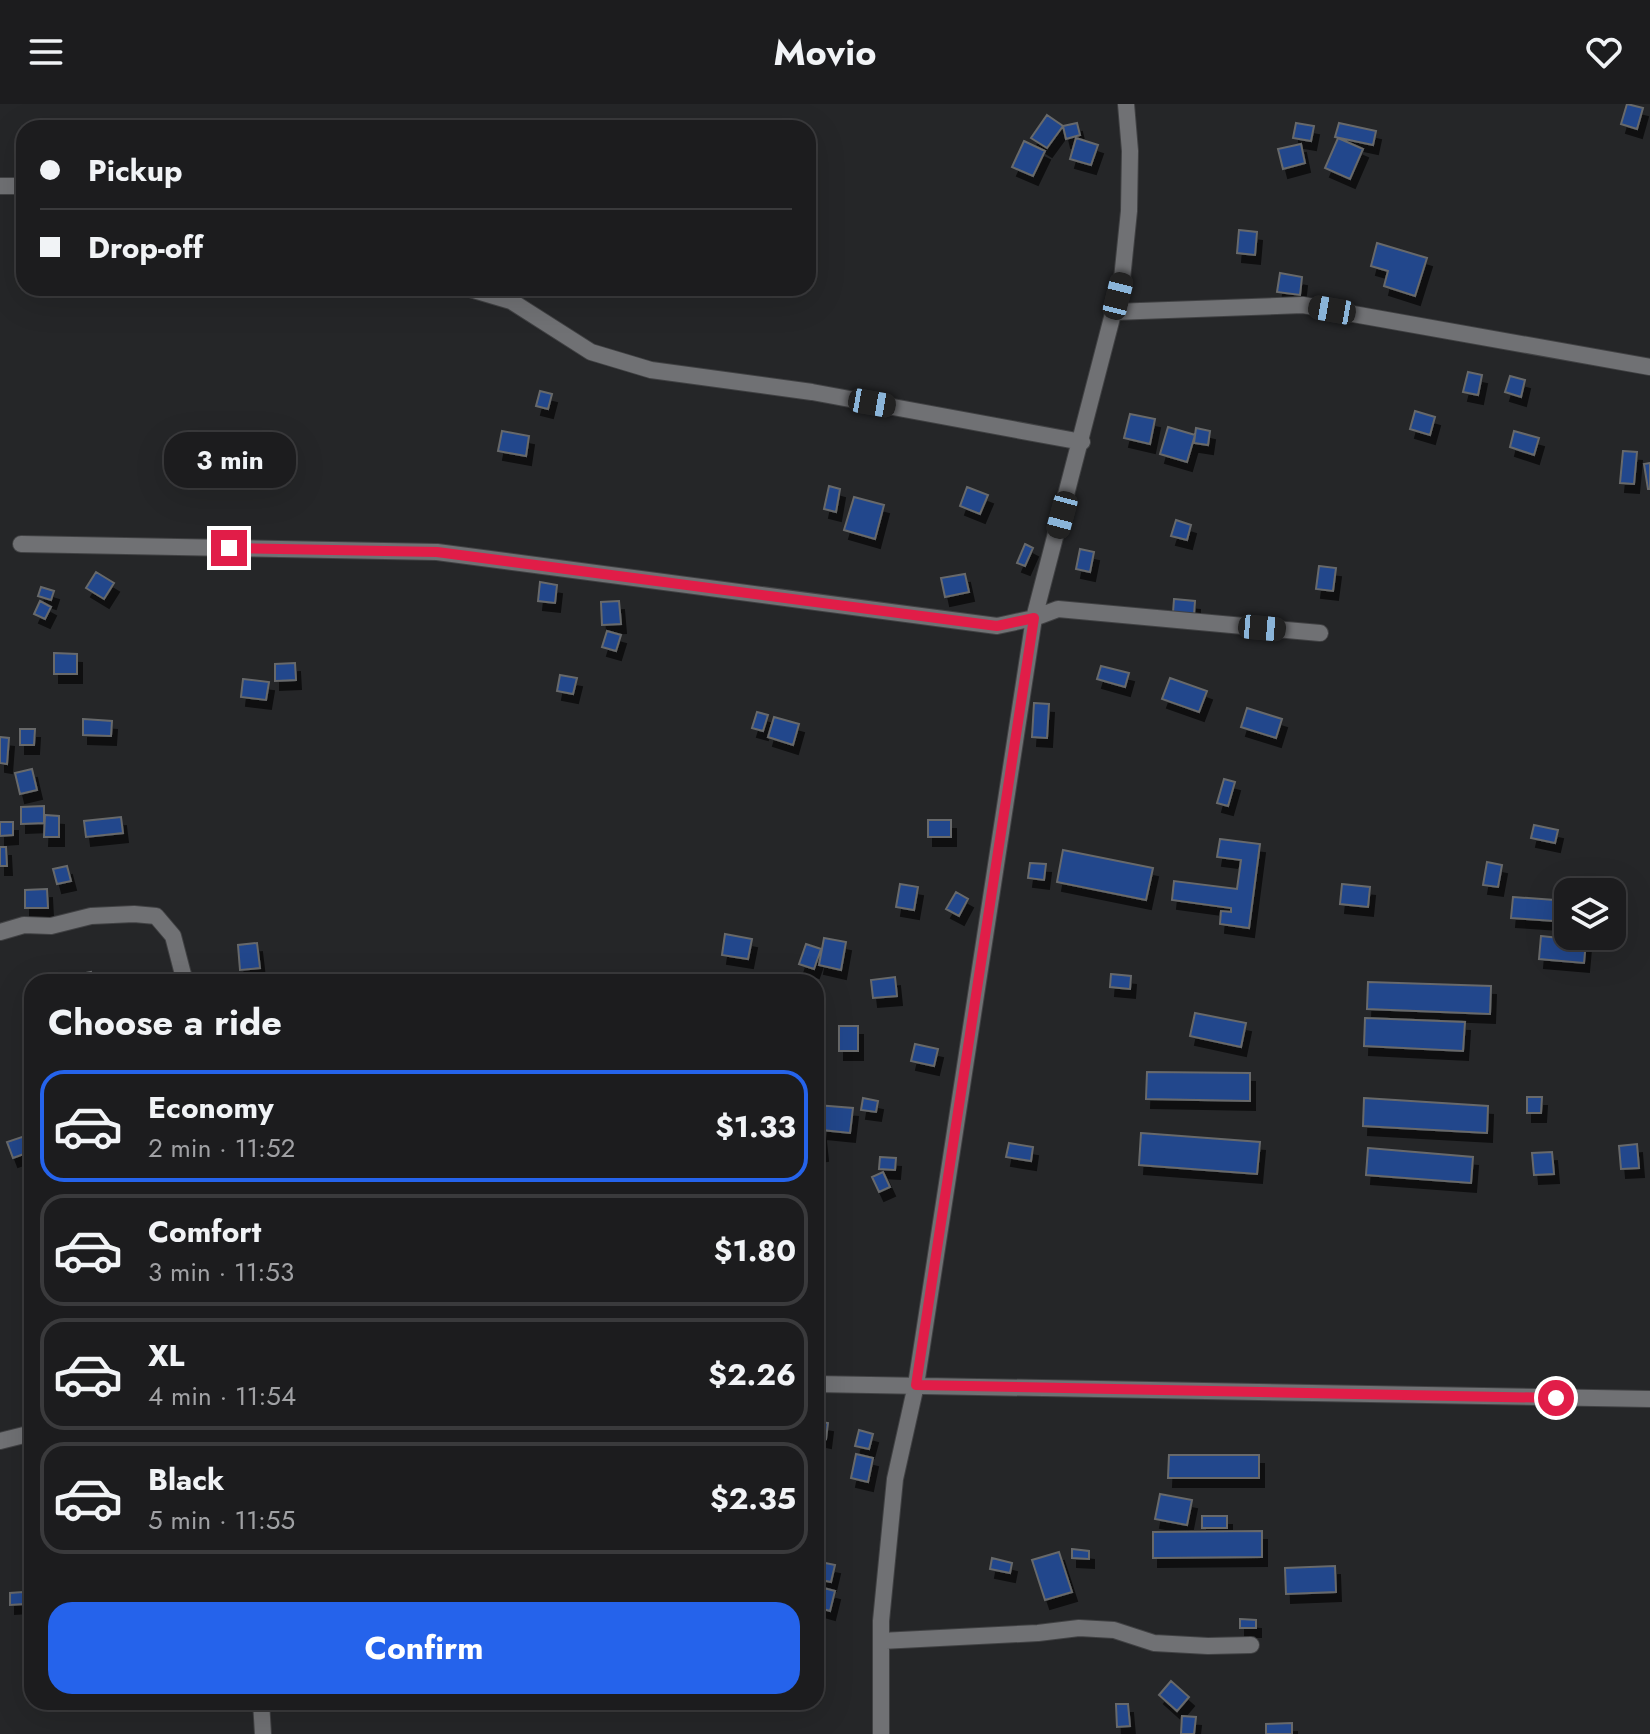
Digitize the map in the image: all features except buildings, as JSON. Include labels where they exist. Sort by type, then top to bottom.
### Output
[{"type":"street","points":[[881,1734],[881,1641],[895,1479],[916,1385],[1034,618],[1122,279],[1129,211],[1130,151],[1126,104]]},
{"type":"street","points":[[494,296],[511,301],[591,352],[651,370],[812,392],[1082,442]]},
{"type":"street","points":[[1113,312],[1303,305],[1650,367]]},
{"type":"street","points":[[21,544],[437,552],[997,626],[1058,609],[1320,633]]},
{"type":"street","points":[[0,932],[24,925],[51,926],[91,916],[156,916],[173,936],[183,974]]},
{"type":"street","points":[[824,1384],[1650,1399]]},
{"type":"street","points":[[0,1441],[24,1435]]},
{"type":"street","points":[[881,1641],[1079,1628],[1114,1630],[1154,1643],[1251,1645]]},
{"type":"street","points":[[262,1710],[263,1734]]},
{"type":"route","points":[[229,548],[437,552],[997,626],[1034,618],[916,1385],[1556,1398]]}]
